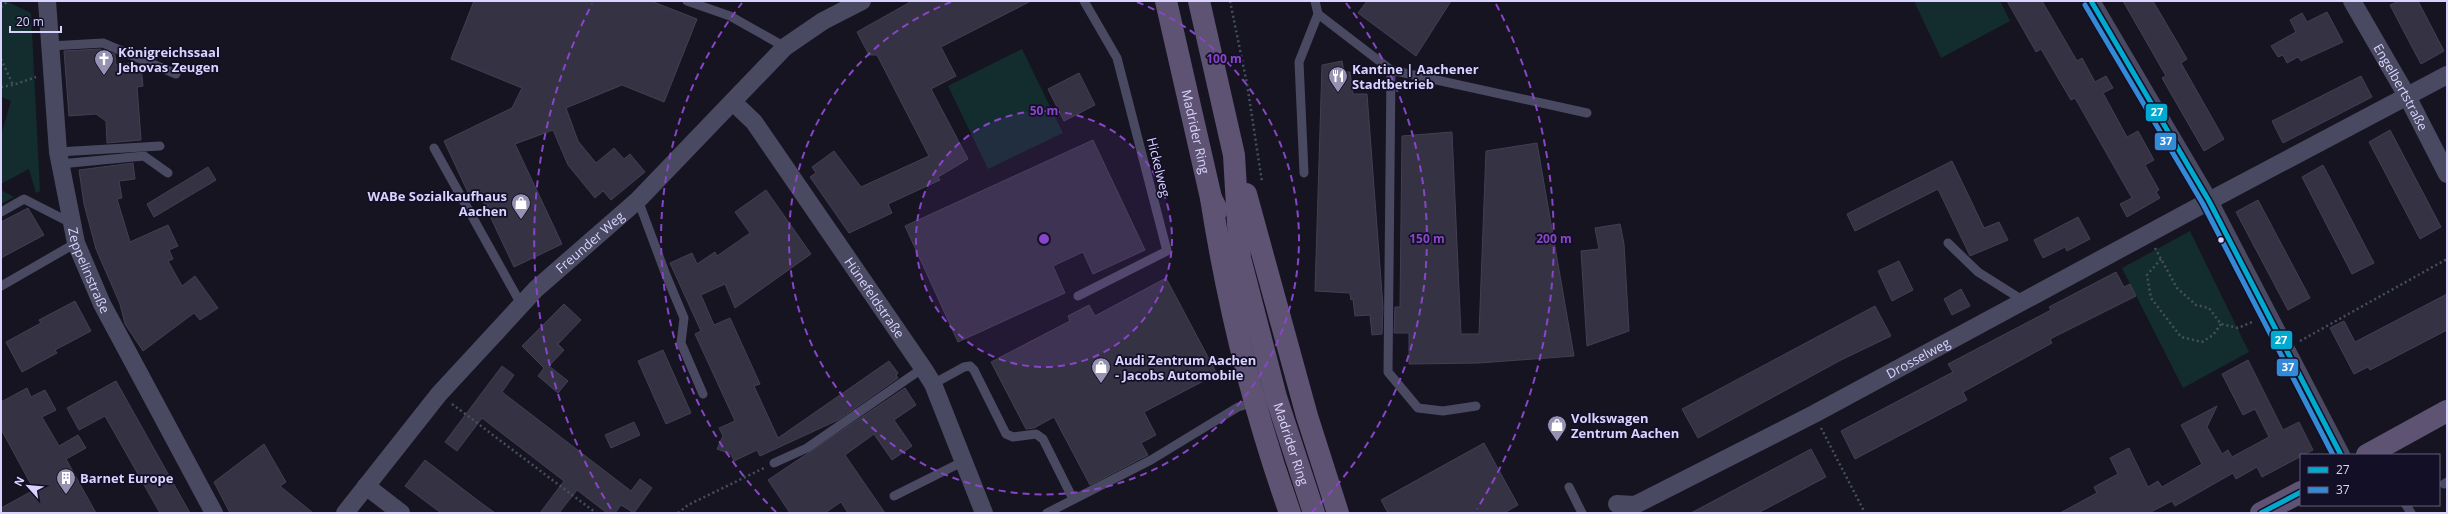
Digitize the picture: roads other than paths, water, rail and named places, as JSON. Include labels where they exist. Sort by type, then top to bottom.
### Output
[{"type":"main road","name":"Madrider Ring","points":[[1166,1],[1211,198],[1240,258]]},
{"type":"main road","name":"Madrider Ring","points":[[1199,1],[1234,155],[1240,258],[1276,397],[1314,513]]},
{"type":"main road","points":[[1234,155],[1307,416],[1338,513]]},
{"type":"main road","points":[[1211,198],[1223,274],[1236,336],[1290,513]]},
{"type":"main road","points":[[2369,454],[2447,411]]},
{"type":"main road","points":[[2261,513],[2300,493]]},
{"type":"street","name":"Zeppelinstraße","points":[[46,1],[59,158],[76,243],[102,304],[214,513]]},
{"type":"street","name":"Freunder Weg","points":[[345,513],[438,394],[536,289],[638,200],[785,47],[823,22],[862,1]]},
{"type":"street","points":[[2091,1],[2209,200],[2267,315],[2340,454]]},
{"type":"street","name":"Engelbertstraße","points":[[2352,1],[2407,96],[2447,174]]},
{"type":"street","name":"Drosselweg","points":[[1617,504],[1635,505],[1814,414],[2209,200],[2447,75]]},
{"type":"street","name":"Hünefeldstraße","points":[[733,102],[754,122],[923,368],[932,384],[984,513]]},
{"type":"street","points":[[366,486],[401,513]]},
{"type":"lane","points":[[687,1],[730,16],[785,47]]},
{"type":"lane","name":"Hickelweg","points":[[1078,296],[1167,251],[1117,58],[1084,1]]},
{"type":"lane","points":[[1304,173],[1299,62],[1318,14],[1315,1]]},
{"type":"lane","points":[[1318,14],[1391,70],[1587,113]]},
{"type":"lane","points":[[50,46],[103,43],[176,74]]},
{"type":"lane","points":[[1391,70],[1388,372],[1418,408],[1443,410],[1476,406]]},
{"type":"lane","points":[[59,158],[160,146]]},
{"type":"lane","points":[[434,148],[521,304]]},
{"type":"lane","points":[[59,158],[144,156],[168,173]]},
{"type":"lane","points":[[1,212],[24,199],[71,223]]},
{"type":"lane","points":[[638,200],[684,318],[681,343],[703,394]]},
{"type":"lane","points":[[1948,242],[1978,272],[2024,300]]},
{"type":"lane","points":[[1,286],[76,243]]},
{"type":"lane","points":[[932,384],[964,367],[970,366],[974,370],[1006,434],[1013,437],[1036,434],[1043,439],[1073,500]]},
{"type":"lane","points":[[774,463],[808,448],[923,368]]},
{"type":"lane","points":[[1047,513],[1151,460],[1238,406],[1255,402]]},
{"type":"lane","points":[[894,496],[964,461]]},
{"type":"lane","points":[[1569,487],[1582,513]]},
{"type":"place","name":"Königreichssaal Jehovas Zeugen","points":[[104,76]]},
{"type":"place","name":"Kantine | Aachener Stadtbetrieb","points":[[1338,93]]},
{"type":"place","name":"WABe Sozialkaufhaus Aachen","points":[[521,220]]},
{"type":"place","name":"Audi Zentrum Aachen - Jacobs Automobile","points":[[1101,384]]},
{"type":"place","name":"Volkswagen Zentrum Aachen","points":[[1557,442]]},
{"type":"place","name":"Barnet Europe","points":[[66,495]]}]
